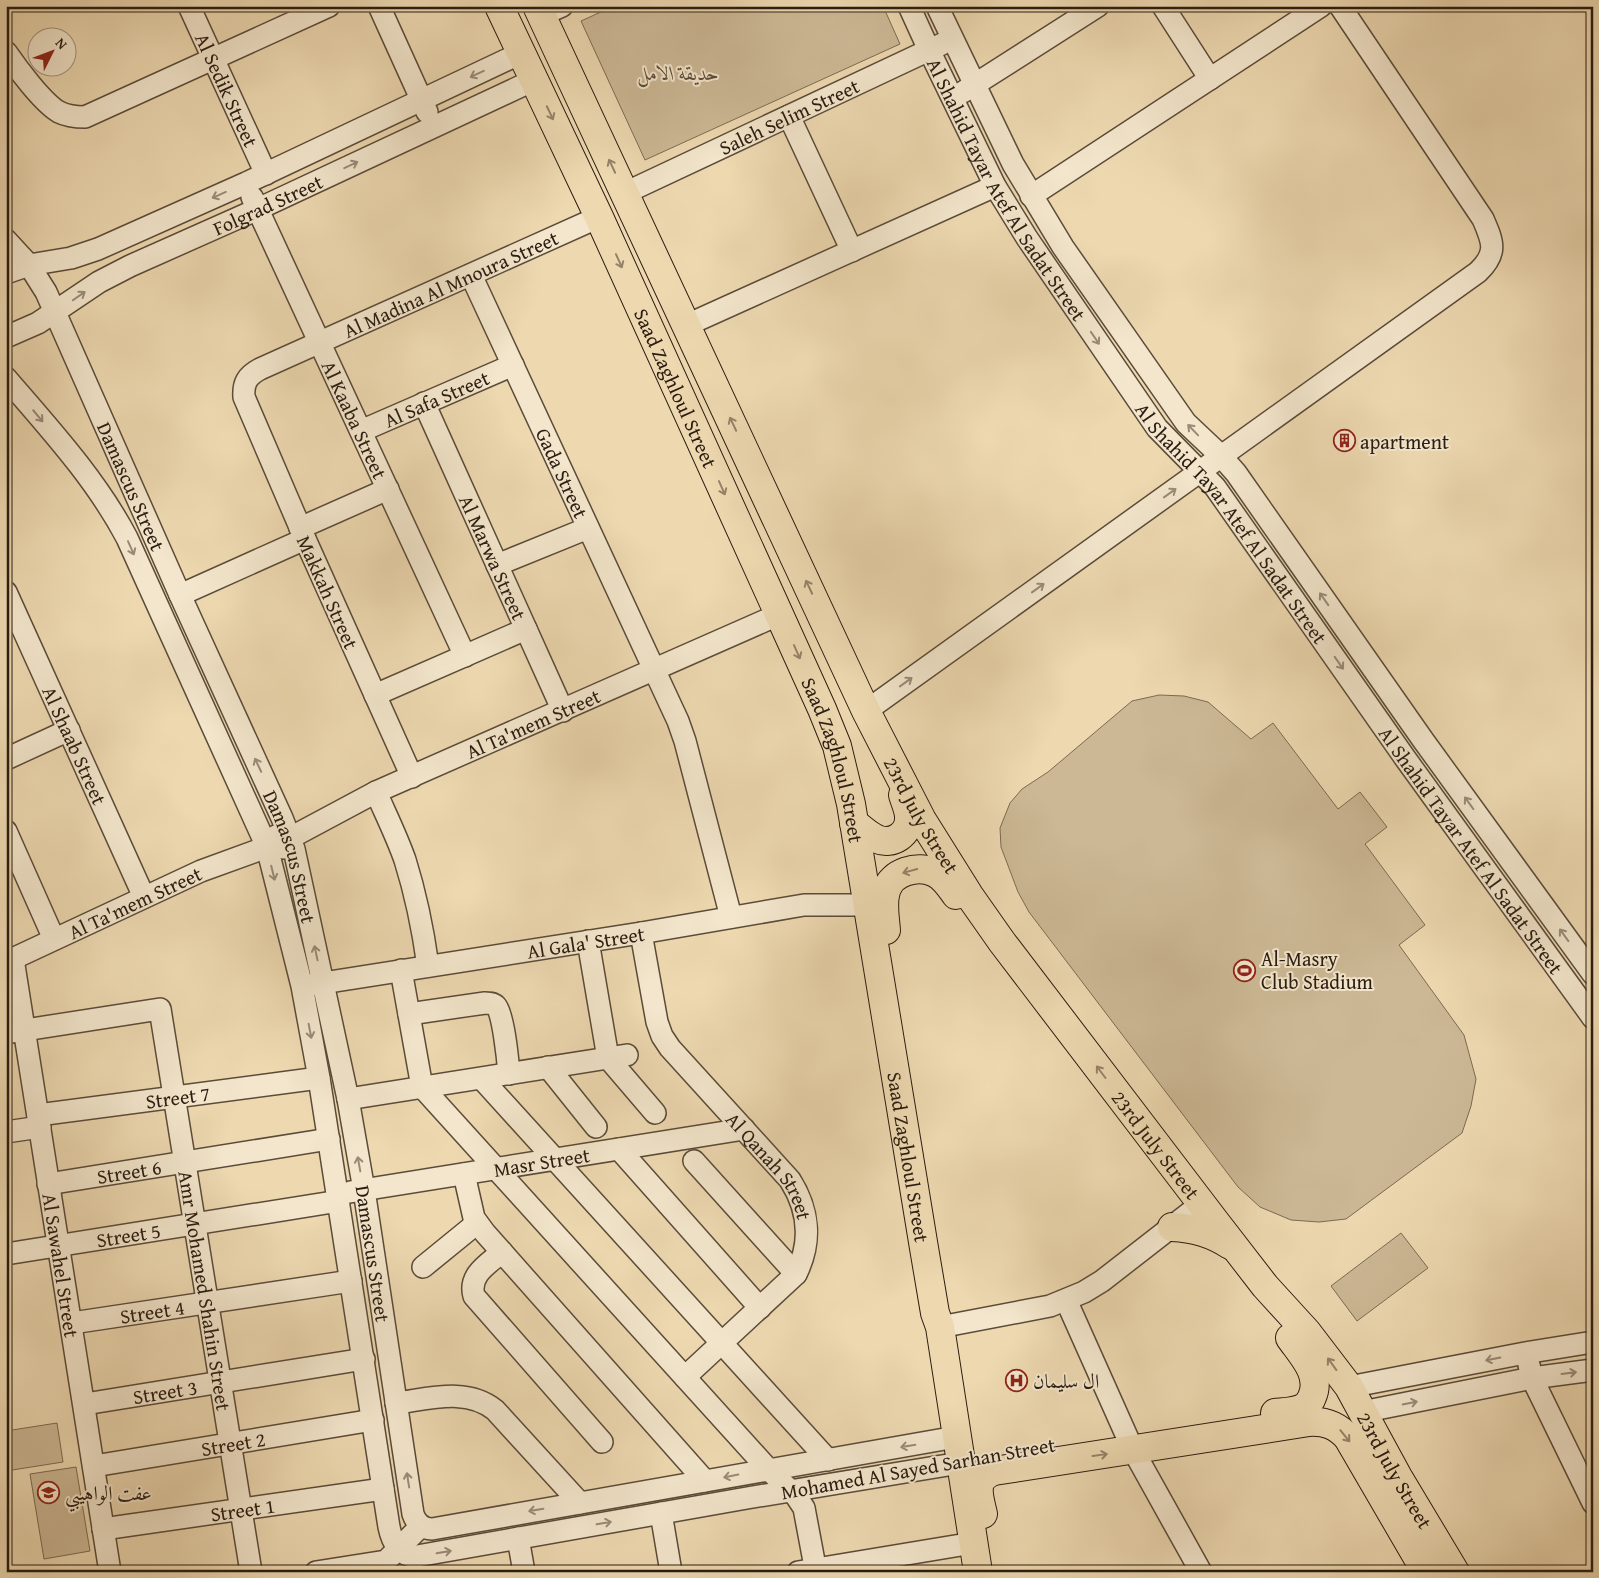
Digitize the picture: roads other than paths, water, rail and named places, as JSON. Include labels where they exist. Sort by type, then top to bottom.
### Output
[{"type":"main road","name":"Saad Zaghloul Street","points":[[499,6],[599,218],[780,614],[833,737],[848,784],[924,1248],[935,1313],[940,1328],[978,1572]]},
{"type":"main road","name":"Saad Zaghloul Street","points":[[547,9],[625,193],[866,711]]},
{"type":"main road","name":"23rd July Street","points":[[866,711],[937,846],[989,923],[1201,1204],[1265,1286],[1307,1332],[1348,1387],[1454,1572]]},
{"type":"main road","points":[[854,823],[872,836],[884,841],[897,839],[906,830],[909,817],[895,769]]},
{"type":"main road","points":[[880,975],[887,954],[884,900],[886,889],[898,875],[906,871],[916,869],[934,872],[948,884],[965,907],[989,923]]},
{"type":"main road","points":[[1172,1227],[1190,1228],[1208,1233],[1229,1244],[1239,1252]]},
{"type":"main road","name":"Mohamed Al Sayed Sarhan Street","points":[[995,1572],[978,1488],[983,1477],[988,1473],[1129,1442],[1298,1410],[1305,1407],[1315,1388],[1313,1373],[1275,1315],[1265,1286]]},
{"type":"main road","name":"23rd July Street","points":[[1302,1423],[1324,1422],[1343,1432],[1426,1572]]},
{"type":"main road","name":"Mohamed Al Sayed Sarhan Street","points":[[958,1450],[1001,1453],[1129,1442],[1302,1423]]},
{"type":"street","name":"Al Sedik Street","points":[[189,6],[266,174]]},
{"type":"street","points":[[6,52],[47,102],[58,111],[71,116],[86,117],[329,6]]},
{"type":"street","points":[[379,6],[433,126]]},
{"type":"street","name":"Al Shahid Tayar Atef Al Sadat Street","points":[[909,6],[995,186],[1027,238],[1139,403],[1162,434],[1215,487],[1405,758],[1593,1018]]},
{"type":"street","name":"Al Shahid Tayar Atef Al Sadat Street","points":[[937,6],[1013,164],[1063,247],[1186,423],[1221,456],[1242,481],[1425,744],[1593,974]]},
{"type":"street","points":[[952,98],[1098,6]]},
{"type":"street","points":[[1163,6],[1210,79]]},
{"type":"street","points":[[1032,196],[1321,6]]},
{"type":"street","points":[[866,711],[1478,272],[1487,263],[1492,254],[1492,244],[1483,219],[1340,6]]},
{"type":"street","name":"Saleh Selim Street","points":[[625,193],[952,39]]},
{"type":"street","name":"Folgrad Street","points":[[6,273],[29,265],[72,258],[98,249],[266,174],[521,53]]},
{"type":"street","name":"Folgrad Street","points":[[6,337],[22,331],[55,312],[114,274],[534,80]]},
{"type":"street","points":[[790,116],[852,251]]},
{"type":"street","name":"Al Kaaba Street","points":[[246,183],[465,656]]},
{"type":"street","points":[[687,325],[995,186]]},
{"type":"street","name":"Al Madina Al Mnoura Street","points":[[247,405],[243,388],[251,374],[599,218]]},
{"type":"street","name":"Damascus Street","points":[[6,240],[29,265],[46,292],[290,838],[348,1099],[364,1190],[413,1514],[421,1526]]},
{"type":"street","name":"Gada Street","points":[[471,275],[678,721],[732,917]]},
{"type":"street","name":"Al Safa Street","points":[[361,430],[513,365]]},
{"type":"street","name":"Damascus Street","points":[[6,378],[87,476],[115,516],[131,547],[267,847],[302,986],[319,1078],[364,1359],[390,1534],[391,1560]]},
{"type":"street","name":"Al Marwa Street","points":[[424,403],[563,711]]},
{"type":"street","name":"Makkah Street","points":[[247,405],[302,534],[412,777]]},
{"type":"street","points":[[180,595],[388,489]]},
{"type":"street","points":[[497,565],[588,528]]},
{"type":"street","name":"Al Shaab Street","points":[[6,592],[144,897]]},
{"type":"street","name":"Al Ta'mem Street","points":[[10,960],[202,871],[267,847],[276,850],[281,849],[285,847],[290,838],[376,792],[780,614]]},
{"type":"street","points":[[375,695],[526,629]]},
{"type":"street","points":[[204,710],[228,700]]},
{"type":"street","points":[[6,759],[69,730]]},
{"type":"street","points":[[1405,758],[1425,744]]},
{"type":"street","points":[[376,792],[404,859],[412,885],[423,930],[428,966]]},
{"type":"street","points":[[6,831],[54,939]]},
{"type":"street","name":"Al Gala' Street","points":[[302,986],[641,933],[804,905],[868,905]]},
{"type":"street","name":"Al Qanah Street","points":[[641,933],[657,1022],[662,1036],[670,1048],[790,1180],[800,1195],[807,1229],[803,1261],[796,1274],[685,1377]]},
{"type":"street","points":[[588,941],[618,1056],[655,1113]]},
{"type":"street","name":"Al Sawahel Street","points":[[10,960],[15,1032],[39,1121],[110,1572]]},
{"type":"street","points":[[401,970],[422,1088],[801,1503],[806,1513],[810,1571],[973,1543]]},
{"type":"street","points":[[409,1014],[492,1003],[496,1006],[501,1016],[510,1074]]},
{"type":"street","name":"Amr Mohamed Shahin Street","points":[[15,1032],[160,1009],[251,1572]]},
{"type":"street","points":[[348,1099],[618,1056]]},
{"type":"street","points":[[548,1067],[596,1127]]},
{"type":"street","name":"Street 7","points":[[6,1132],[39,1121],[174,1097],[319,1078]]},
{"type":"street","points":[[482,1079],[828,1460]]},
{"type":"street","name":"Masr Street","points":[[338,1198],[364,1190],[744,1129]]},
{"type":"street","name":"Street 6","points":[[48,1184],[329,1139]]},
{"type":"street","points":[[619,1149],[760,1308]]},
{"type":"street","points":[[694,1161],[796,1274]]},
{"type":"street","points":[[464,1174],[470,1205],[477,1224],[704,1481]]},
{"type":"street","name":"Street 5","points":[[6,1254],[195,1224],[338,1198]]},
{"type":"street","points":[[940,1328],[1050,1306],[1066,1300],[1102,1281],[1201,1204]]},
{"type":"street","points":[[423,1267],[477,1224]]},
{"type":"street","points":[[502,1252],[475,1278],[472,1284],[474,1296],[602,1442]]},
{"type":"street","name":"Street 4","points":[[72,1324],[351,1281]]},
{"type":"street","points":[[1066,1300],[1129,1442],[1200,1572]]},
{"type":"street","points":[[1348,1387],[1593,1342]]},
{"type":"street","points":[[1525,1353],[1532,1378],[1593,1503]]},
{"type":"street","name":"Street 3","points":[[85,1404],[364,1359]]},
{"type":"street","points":[[1362,1412],[1532,1378],[1593,1370]]},
{"type":"street","points":[[396,1403],[461,1396],[483,1401],[495,1410],[580,1503]]},
{"type":"street","name":"Street 2","points":[[94,1466],[372,1420]]},
{"type":"street","name":"Mohamed Al Sayed Sarhan Street","points":[[421,1526],[432,1528],[828,1460],[958,1450]]},
{"type":"street","name":"Mohamed Al Sayed Sarhan Street","points":[[316,1572],[391,1560],[406,1555],[417,1556],[790,1491],[958,1450]]},
{"type":"street","name":"Street 1","points":[[103,1529],[383,1489]]},
{"type":"street","points":[[661,1513],[671,1572]]},
{"type":"street","points":[[391,1560],[421,1526]]},
{"type":"street","points":[[518,1538],[524,1572]]},
{"type":"place","name":"apartment","points":[[1344,441]]},
{"type":"place","name":"Al-Masry Club Stadium","points":[[1245,970]]},
{"type":"place","name":"ال سليمان","points":[[1017,1380]]},
{"type":"place","name":"عفت الواهيبي","points":[[49,1492]]},
{"type":"park label","name":"حديقة الامل","points":[[678,72]]}]
